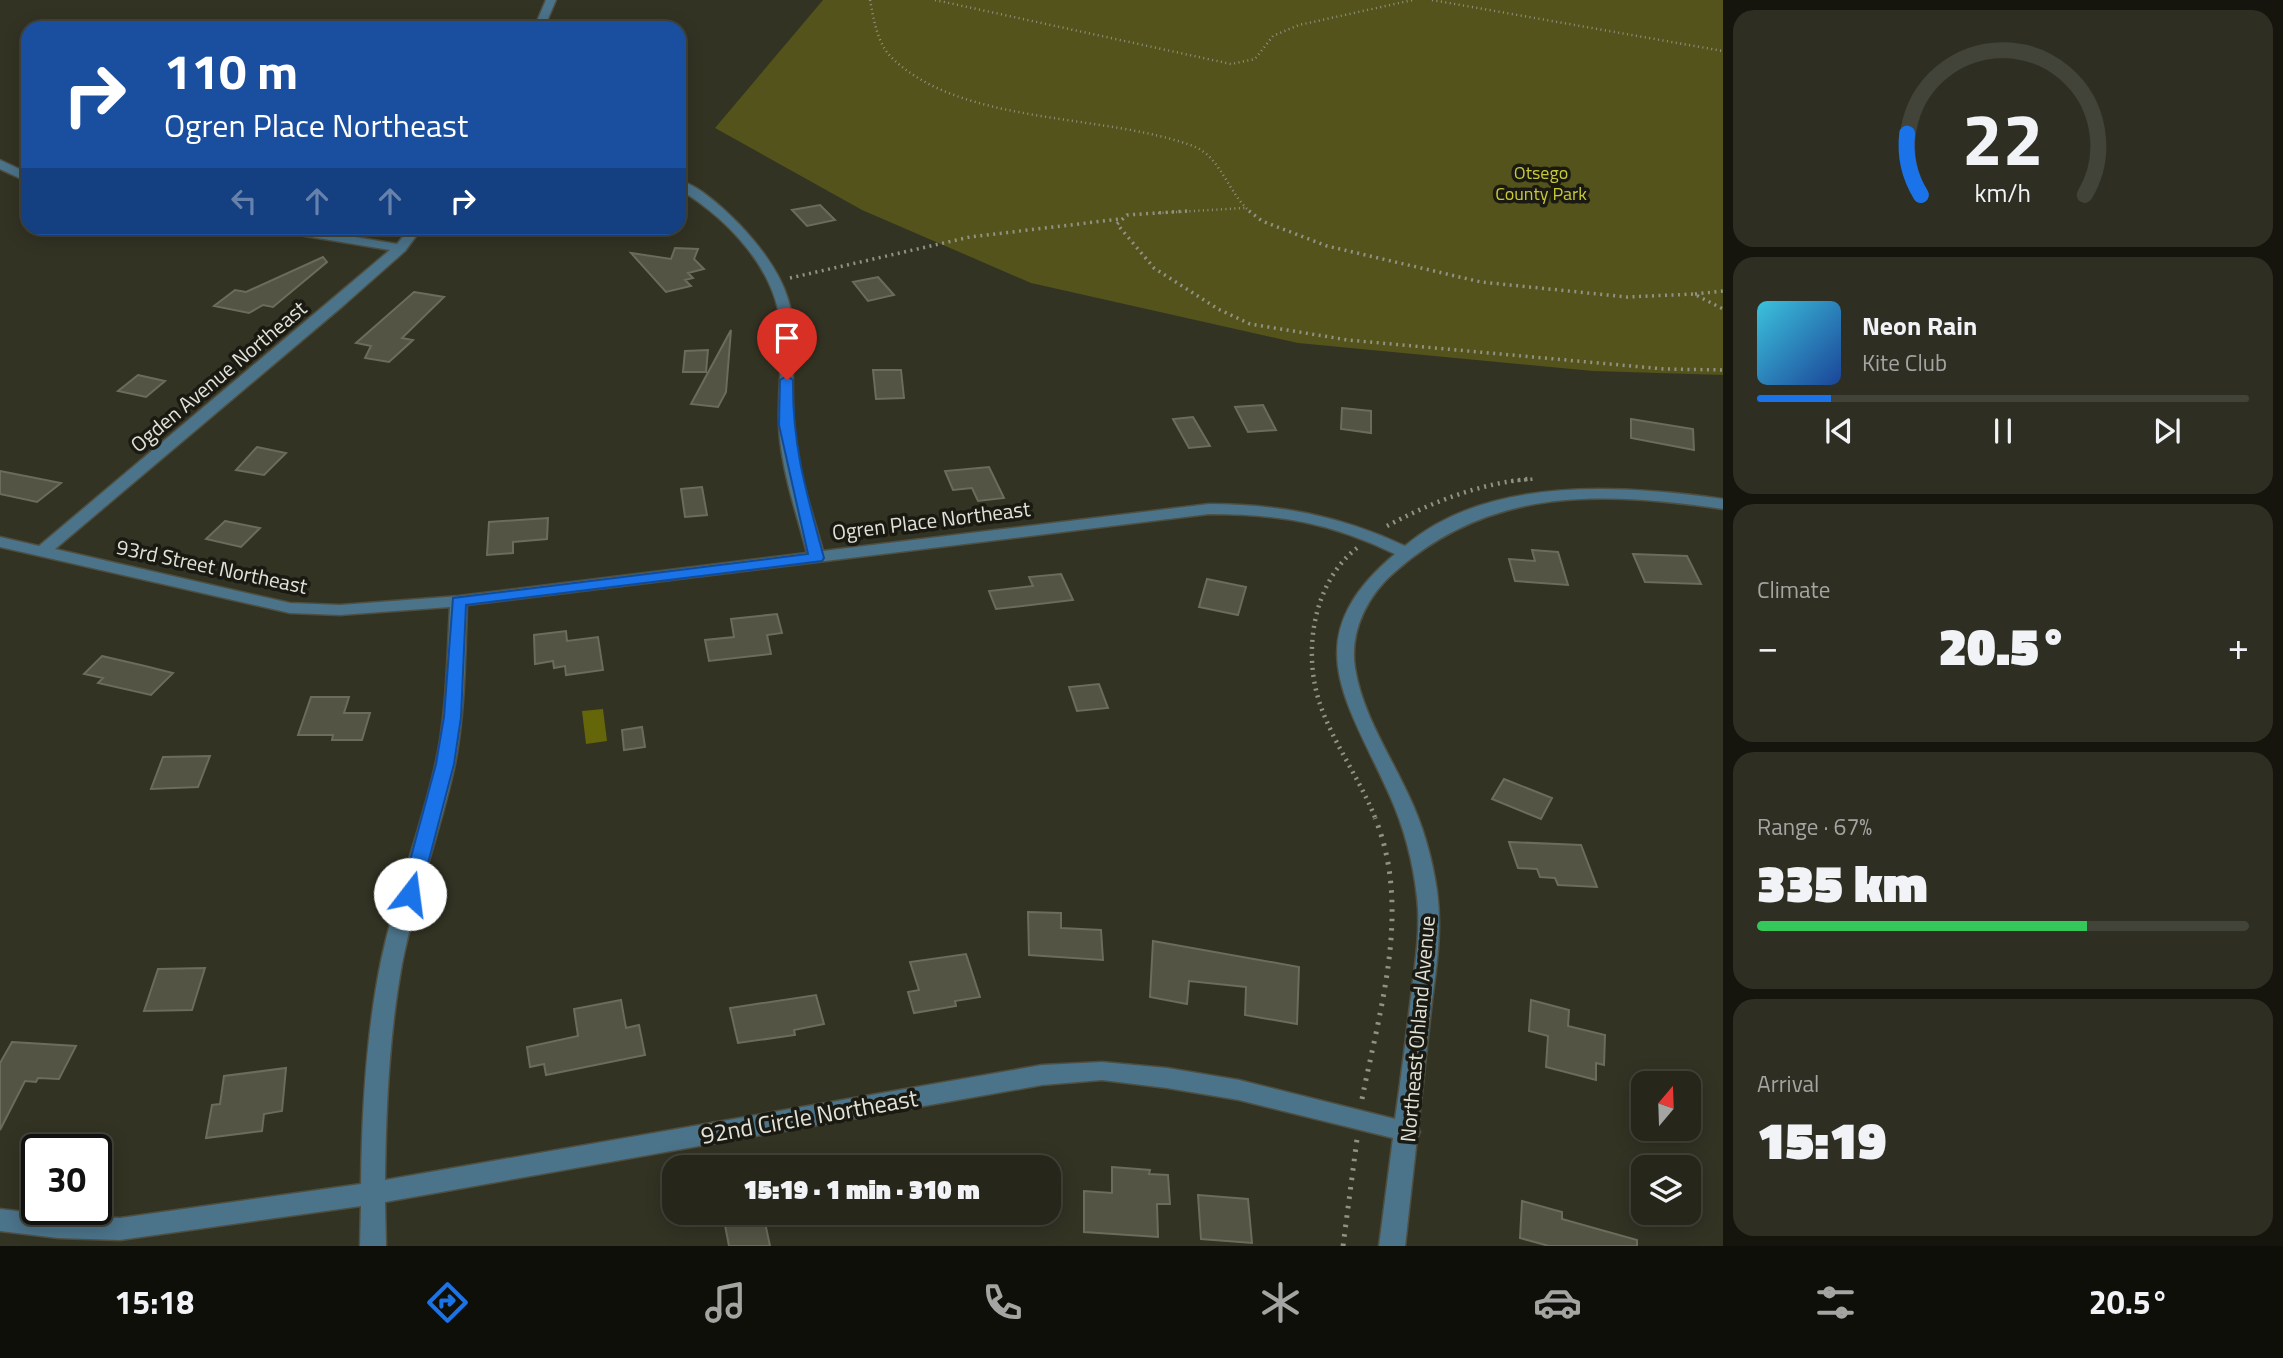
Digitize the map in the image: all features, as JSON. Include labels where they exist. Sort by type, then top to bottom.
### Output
[{"type":"street","points":[[542,21],[551,0]]},
{"type":"street","points":[[0,164],[21,174]]},
{"type":"street","points":[[686,188],[714,206],[775,281],[787,317],[786,425],[796,481],[817,558]]},
{"type":"street","points":[[323,235],[400,248]]},
{"type":"street","name":"Ogden Avenue Northeast","points":[[42,552],[400,248],[410,235]]},
{"type":"street","name":"Northeast Ohland Avenue","points":[[1392,1246],[1408,1132],[1430,928],[1428,888],[1413,829],[1354,704],[1345,664],[1350,634],[1361,599],[1404,551],[1443,526],[1479,509],[1518,499],[1588,494],[1645,494],[1723,505]]},
{"type":"street","name":"Ogren Place Northeast","points":[[458,601],[1209,509],[1248,508],[1339,522],[1404,551]]},
{"type":"street","name":"93rd Street Northeast","points":[[0,542],[313,611],[458,601]]},
{"type":"street","points":[[373,1246],[373,1193],[383,1023],[389,976],[445,764],[452,717],[458,601]]},
{"type":"street","name":"92nd Circle Northeast","points":[[0,1220],[58,1227],[120,1229],[373,1193],[1042,1075],[1102,1071],[1239,1090],[1408,1132]]},
{"type":"path","points":[[870,0],[882,44],[893,58],[919,77],[975,99],[1195,147],[1219,167],[1245,208],[1262,221],[1327,246],[1481,282],[1627,297],[1723,291]]},
{"type":"path","points":[[935,0],[1206,60],[1240,64],[1255,59],[1273,36],[1299,25],[1413,0]]},
{"type":"path","points":[[1432,0],[1723,51]]},
{"type":"path","points":[[1245,208],[1127,215],[1117,223],[1154,268],[1218,309],[1250,324],[1348,340],[1664,369],[1723,370]]},
{"type":"path","points":[[775,281],[970,237],[1121,219]]},
{"type":"path","points":[[1694,294],[1723,309]]},
{"type":"path","points":[[1361,545],[1337,565],[1321,600],[1312,659],[1315,690],[1321,708],[1374,816],[1390,869],[1392,909],[1388,955],[1361,1105]]},
{"type":"path","points":[[1343,1246],[1357,1139]]},
{"type":"green space","name":"Otsego County Park","points":[[823,0],[1723,0],[1723,375],[1593,371],[1298,343],[1031,283],[862,210],[715,128]]},
{"type":"shaded area","points":[[603,709],[607,741],[586,744],[582,711]]},
{"type":"building","points":[[820,205],[835,220],[807,226],[792,210]]},
{"type":"building","points":[[675,248],[698,249],[694,259],[704,269],[688,273],[693,278],[685,280],[691,286],[666,292],[631,253],[671,259]]},
{"type":"building","points":[[323,257],[327,262],[273,307],[263,305],[249,313],[214,306],[235,290],[246,292]]},
{"type":"building","points":[[878,277],[894,295],[868,301],[853,282]]},
{"type":"building","points":[[414,292],[444,297],[402,338],[413,340],[389,362],[365,358],[371,346],[356,343]]},
{"type":"building","points":[[731,330],[726,392],[718,407],[691,404]]},
{"type":"building","points":[[708,350],[706,372],[683,372],[685,351]]},
{"type":"building","points":[[873,370],[901,370],[904,398],[876,399]]},
{"type":"building","points":[[138,375],[165,381],[146,397],[118,391]]},
{"type":"building","points":[[1263,405],[1276,430],[1248,432],[1235,407]]},
{"type":"building","points":[[1342,408],[1371,411],[1371,433],[1341,429]]},
{"type":"building","points":[[1193,417],[1210,446],[1189,448],[1173,419]]},
{"type":"building","points":[[1631,419],[1693,429],[1694,450],[1631,438]]},
{"type":"building","points":[[257,447],[286,453],[264,475],[236,470]]},
{"type":"building","points":[[989,467],[1004,498],[978,501],[972,488],[953,490],[945,471]]},
{"type":"building","points":[[0,471],[61,483],[37,502],[0,494]]},
{"type":"building","points":[[702,487],[707,515],[685,517],[681,489]]},
{"type":"building","points":[[548,518],[547,539],[513,542],[513,553],[487,555],[489,522]]},
{"type":"building","points":[[225,521],[260,528],[241,547],[206,539]]},
{"type":"building","points":[[1532,550],[1558,552],[1568,585],[1515,581],[1509,559],[1535,561]]},
{"type":"building","points":[[1633,554],[1687,556],[1701,584],[1645,582]]},
{"type":"building","points":[[1061,574],[1073,600],[996,609],[989,591],[1033,586],[1029,577]]},
{"type":"building","points":[[1207,579],[1246,587],[1238,615],[1199,607]]},
{"type":"building","points":[[777,614],[782,633],[767,635],[771,654],[709,661],[705,640],[734,637],[731,619]]},
{"type":"building","points":[[566,631],[567,641],[598,637],[603,670],[566,675],[565,666],[554,668],[553,661],[535,664],[534,635]]},
{"type":"building","points":[[102,656],[173,673],[151,695],[98,683],[103,678],[84,674]]},
{"type":"building","points":[[1099,684],[1108,708],[1077,711],[1069,687]]},
{"type":"building","points":[[311,697],[349,697],[344,713],[370,713],[362,740],[332,740],[333,735],[298,735]]},
{"type":"building","points":[[642,727],[645,747],[624,750],[622,730]]},
{"type":"building","points":[[210,756],[198,787],[151,789],[163,757]]},
{"type":"building","points":[[1504,779],[1552,798],[1541,819],[1492,799]]},
{"type":"building","points":[[1509,842],[1581,845],[1597,887],[1558,885],[1555,878],[1540,877],[1537,869],[1518,868]]},
{"type":"building","points":[[1028,912],[1061,913],[1061,928],[1101,930],[1103,960],[1029,955]]},
{"type":"building","points":[[1153,941],[1299,967],[1297,1024],[1245,1015],[1246,987],[1189,981],[1187,1004],[1150,997]]},
{"type":"building","points":[[966,954],[980,997],[955,1001],[956,1006],[914,1013],[908,992],[919,990],[910,962]]},
{"type":"building","points":[[205,968],[192,1010],[144,1011],[158,969]]},
{"type":"building","points":[[816,995],[824,1024],[794,1030],[795,1035],[738,1043],[730,1008]]},
{"type":"building","points":[[621,1000],[626,1028],[639,1025],[645,1055],[546,1075],[544,1064],[530,1067],[527,1047],[578,1036],[574,1009]]},
{"type":"building","points":[[1531,1000],[1569,1010],[1568,1026],[1605,1035],[1604,1065],[1596,1063],[1596,1080],[1546,1067],[1548,1036],[1529,1031]]},
{"type":"building","points":[[12,1042],[76,1046],[59,1079],[38,1078],[36,1082],[25,1081],[0,1130],[0,1063]]},
{"type":"building","points":[[286,1068],[282,1111],[264,1114],[262,1131],[206,1138],[212,1105],[220,1104],[224,1076]]},
{"type":"building","points":[[1112,1167],[1150,1170],[1149,1174],[1168,1175],[1170,1204],[1157,1204],[1158,1237],[1084,1232],[1084,1191],[1112,1193]]},
{"type":"building","points":[[1198,1195],[1248,1199],[1252,1243],[1201,1239]]},
{"type":"building","points":[[1522,1201],[1562,1212],[1562,1219],[1637,1240],[1637,1246],[1549,1246],[1520,1238]]},
{"type":"building","points":[[725,1225],[766,1225],[770,1246],[729,1246]]},
{"type":"route","points":[[410,894],[445,764],[452,717],[458,601],[817,558],[796,481],[786,425],[787,380]]}]
